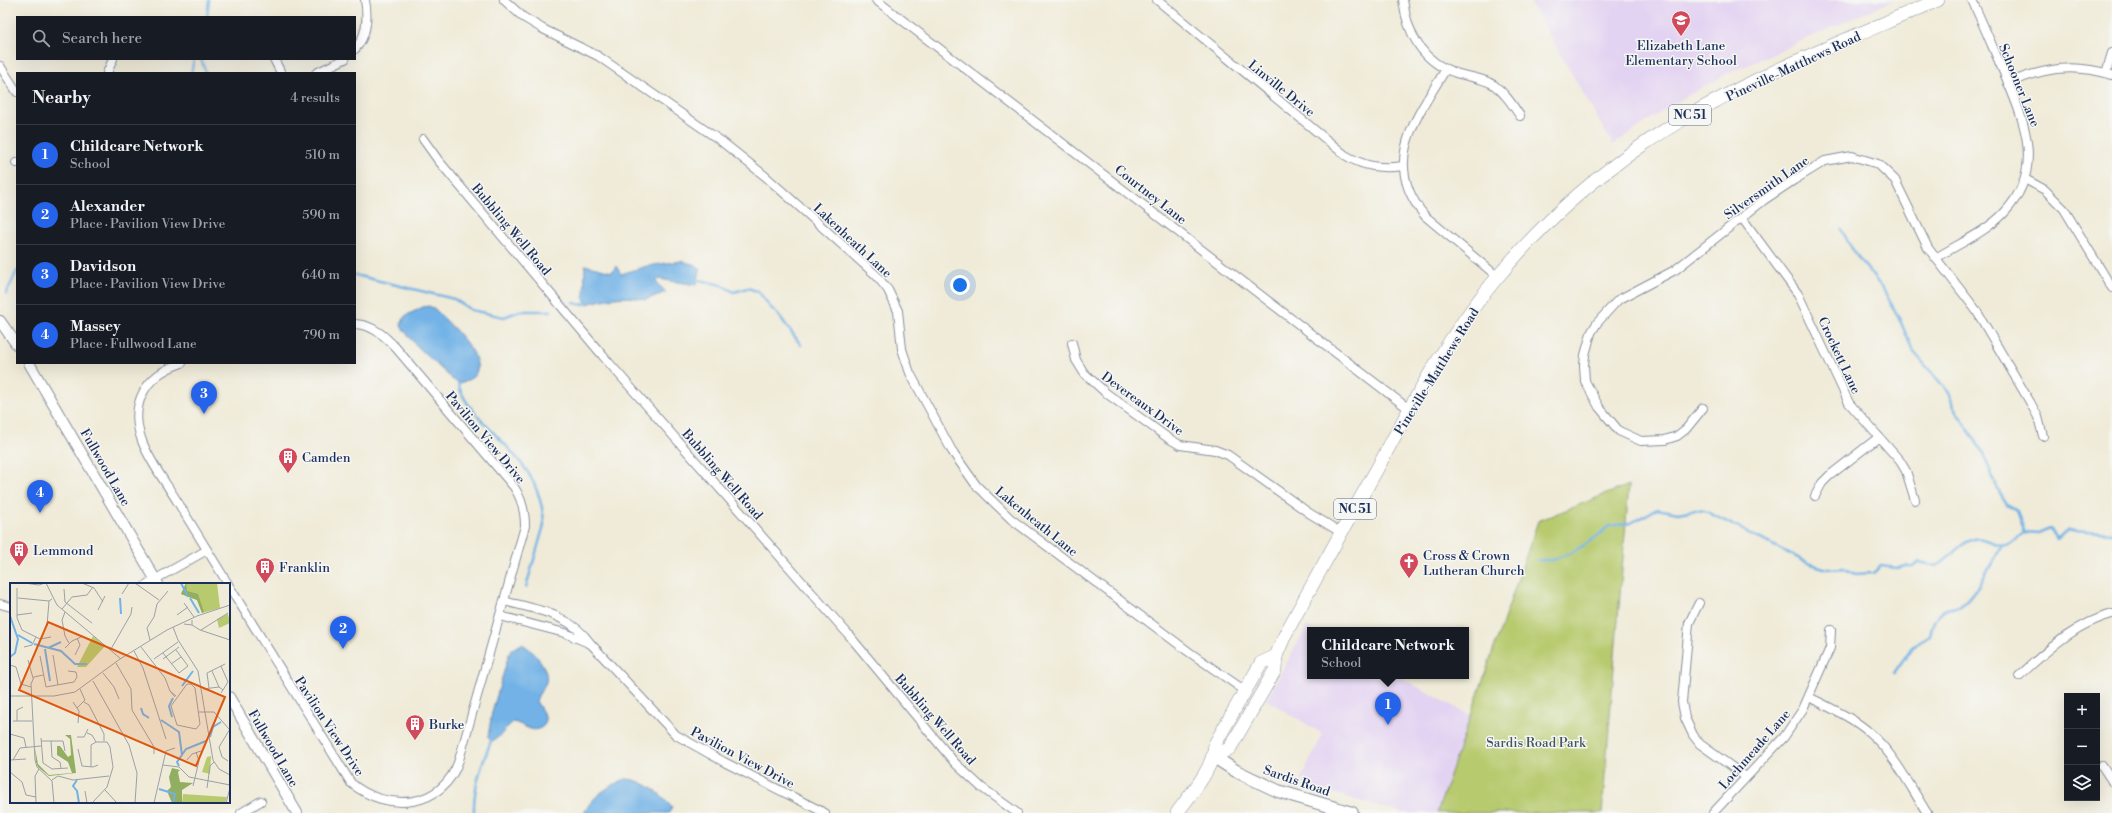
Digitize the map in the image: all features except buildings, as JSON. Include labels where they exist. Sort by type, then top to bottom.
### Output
[{"type":"main road","name":"Pineville-Matthews Road","points":[[1214,757],[1230,748],[1275,670],[1276,656],[1285,634],[1409,409],[1457,331],[1498,277],[1544,227],[1579,195],[1623,159],[1672,126],[1737,90],[1938,0]]},
{"type":"main road","name":"NC 51","points":[[1177,813],[1201,780],[1214,757],[1215,744],[1244,690],[1261,663],[1276,656]]},
{"type":"main road","name":"Sardis Road","points":[[1214,757],[1248,778],[1278,791],[1352,813]]},
{"type":"street","points":[[356,47],[365,32],[367,17],[365,0]]},
{"type":"street","name":"Lakenheath Lane","points":[[504,0],[523,17],[543,29],[598,56],[721,141],[765,176],[876,275],[888,290],[898,311],[902,349],[910,373],[952,451],[987,497],[1011,519],[1182,648],[1244,690]]},
{"type":"street","name":"Courtney Lane","points":[[876,0],[1409,409]]},
{"type":"street","name":"Linville Drive","points":[[1157,0],[1345,155],[1356,162],[1374,167],[1403,166]]},
{"type":"street","points":[[1403,0],[1412,37],[1429,59],[1446,69],[1493,85],[1509,99],[1520,116]]},
{"type":"street","name":"Schooner Lane","points":[[1936,258],[1998,219],[2016,198],[2025,179],[2029,158],[2028,136],[2022,116],[1972,0]]},
{"type":"street","points":[[2008,83],[2033,73],[2057,68],[2073,68],[2109,74],[2112,53]]},
{"type":"street","points":[[107,72],[113,60]]},
{"type":"street","points":[[274,60],[280,72]]},
{"type":"street","points":[[318,72],[343,60]]},
{"type":"street","points":[[0,66],[16,90]]},
{"type":"street","points":[[1446,69],[1411,126],[1405,144],[1403,166],[1407,186],[1412,197],[1425,216],[1498,277]]},
{"type":"street","name":"Bubbling Well Road","points":[[423,139],[442,166],[598,350],[845,631],[955,763],[982,787],[1017,813]]},
{"type":"street","name":"Silversmith Lane","points":[[1703,408],[1686,429],[1677,436],[1657,442],[1634,439],[1613,426],[1592,395],[1584,373],[1585,355],[1591,333],[1597,323],[1618,300],[1675,270],[1778,190],[1818,165],[1837,157],[1861,157],[1878,164],[1894,180],[1920,234],[1936,258],[1976,310],[2036,412],[2044,436]]},
{"type":"street","points":[[2025,179],[2049,193],[2064,209],[2112,288]]},
{"type":"street","name":"Crockett Lane","points":[[1742,218],[1798,294],[1849,403],[1896,455],[1906,471],[1915,500]]},
{"type":"street","points":[[0,321],[16,344]]},
{"type":"street","name":"Pavilion View Drive","points":[[230,588],[346,778],[355,787],[371,796],[399,802],[411,802],[432,796],[447,783],[456,768],[525,526],[523,504],[517,492],[386,337],[375,330],[356,324]]},
{"type":"street","name":"Devereaux Drive","points":[[1072,343],[1076,360],[1084,373],[1095,384],[1168,438],[1180,445],[1215,450],[1228,455],[1309,513],[1342,533]]},
{"type":"street","name":"Fullwood Lane","points":[[30,364],[154,582]]},
{"type":"street","name":"Pavilion View Drive","points":[[179,364],[166,369],[154,378],[144,389],[136,413],[138,430],[156,466],[227,583]]},
{"type":"street","points":[[1815,496],[1822,483],[1828,476],[1879,437]]},
{"type":"street","points":[[154,582],[207,550]]},
{"type":"street","name":"Pavilion View Drive","points":[[504,601],[547,612],[572,623],[584,633],[592,644],[676,734],[718,759],[825,813]]},
{"type":"street","points":[[1699,603],[1689,623],[1682,702],[1685,718],[1693,735],[1700,744],[1746,777]]},
{"type":"street","points":[[0,604],[10,607]]},
{"type":"street","points":[[2019,676],[2060,639],[2085,625],[2112,614]]},
{"type":"street","name":"Pavilion View Drive","points":[[500,616],[564,633],[592,644]]},
{"type":"street","name":"Lochmeade Lane","points":[[1712,813],[1794,724],[1809,697],[1830,648],[1831,630]]},
{"type":"street","points":[[1809,697],[1844,714],[1870,733],[1888,753],[1927,813]]},
{"type":"street","name":"Fullwood Lane","points":[[230,699],[297,813]]},
{"type":"street","points":[[2102,766],[2112,781]]},
{"type":"street","points":[[241,813],[261,801]]},
{"type":"shaded area","name":"Elizabeth Lane Elementary School","points":[[1529,0],[1894,0],[1727,74],[1673,104],[1613,145]]},
{"type":"shaded area","points":[[1307,626],[1309,627],[1307,627],[1307,679],[1403,679],[1471,716],[1437,813],[1403,813],[1311,787],[1300,780],[1323,734],[1266,700]]},
{"type":"green space","name":"Sardis Road Park","points":[[1629,485],[1602,813],[1437,813],[1538,521]]},
{"type":"water","points":[[681,261],[696,265],[701,269],[696,285],[659,279],[656,282],[666,292],[645,300],[624,297],[587,304],[584,299],[585,265],[612,272],[616,266],[621,274],[647,266]]},
{"type":"water","points":[[429,306],[435,309],[455,330],[470,348],[475,357],[477,366],[476,373],[469,380],[460,383],[453,380],[415,344],[402,328],[401,325],[405,316],[423,307]]},
{"type":"water","points":[[522,644],[531,650],[543,665],[547,677],[544,687],[536,701],[545,716],[545,724],[541,728],[533,730],[513,722],[500,736],[491,741],[488,737],[492,712],[509,654],[512,649]]},
{"type":"water","points":[[625,779],[637,781],[657,792],[672,807],[669,813],[584,813],[587,807],[602,792]]},
{"type":"waterway","points":[[207,16],[209,0]]},
{"type":"waterway","points":[[191,72],[194,60]]},
{"type":"waterway","points":[[201,60],[206,72]]},
{"type":"waterway","points":[[1841,229],[1854,252],[1883,289],[1899,318],[1913,351],[1950,394],[1953,406],[1981,449],[1999,492],[2007,505],[2017,511],[2025,532]]},
{"type":"waterway","points":[[6,294],[16,273]]},
{"type":"waterway","points":[[356,275],[454,299],[471,310],[504,317],[520,311],[551,311]]},
{"type":"waterway","points":[[695,279],[721,285],[734,292],[748,288],[759,292],[770,307],[778,314],[801,345]]},
{"type":"waterway","points":[[573,302],[580,305],[588,302]]},
{"type":"waterway","points":[[458,383],[468,404],[525,468],[538,493],[544,525],[526,587]]},
{"type":"waterway","points":[[1538,560],[1553,560],[1573,552],[1595,538],[1609,526],[1631,523],[1657,509],[1678,513],[1695,510],[1705,511],[1810,564],[1828,569],[1843,568],[1856,574],[1873,573],[1881,566],[1897,568],[1913,566],[1919,562],[1937,566],[1958,548],[1978,538],[2008,545],[2025,532],[2038,533],[2050,528],[2057,540],[2067,531],[2074,530],[2112,533]]},
{"type":"waterway","points":[[1894,673],[1912,647],[1930,636],[1932,627],[1939,614],[1947,609],[1962,605],[1974,592],[2003,545]]},
{"type":"waterway","points":[[474,813],[475,794],[481,767],[491,741]]},
{"type":"place","name":"Elizabeth Lane Elementary School","points":[[1681,37]]},
{"type":"place","name":"Davidson","points":[[204,414]]},
{"type":"place","name":"Camden","points":[[288,474]]},
{"type":"place","name":"Massey","points":[[40,513]]},
{"type":"place","name":"Lemmond","points":[[19,567]]},
{"type":"place","name":"Cross & Crown Lutheran Church","points":[[1409,579]]},
{"type":"place","name":"Franklin","points":[[265,584]]},
{"type":"place","name":"Alexander","points":[[343,649]]},
{"type":"place","name":"Childcare Network","points":[[1388,725]]},
{"type":"place","name":"Burke","points":[[415,741]]}]
